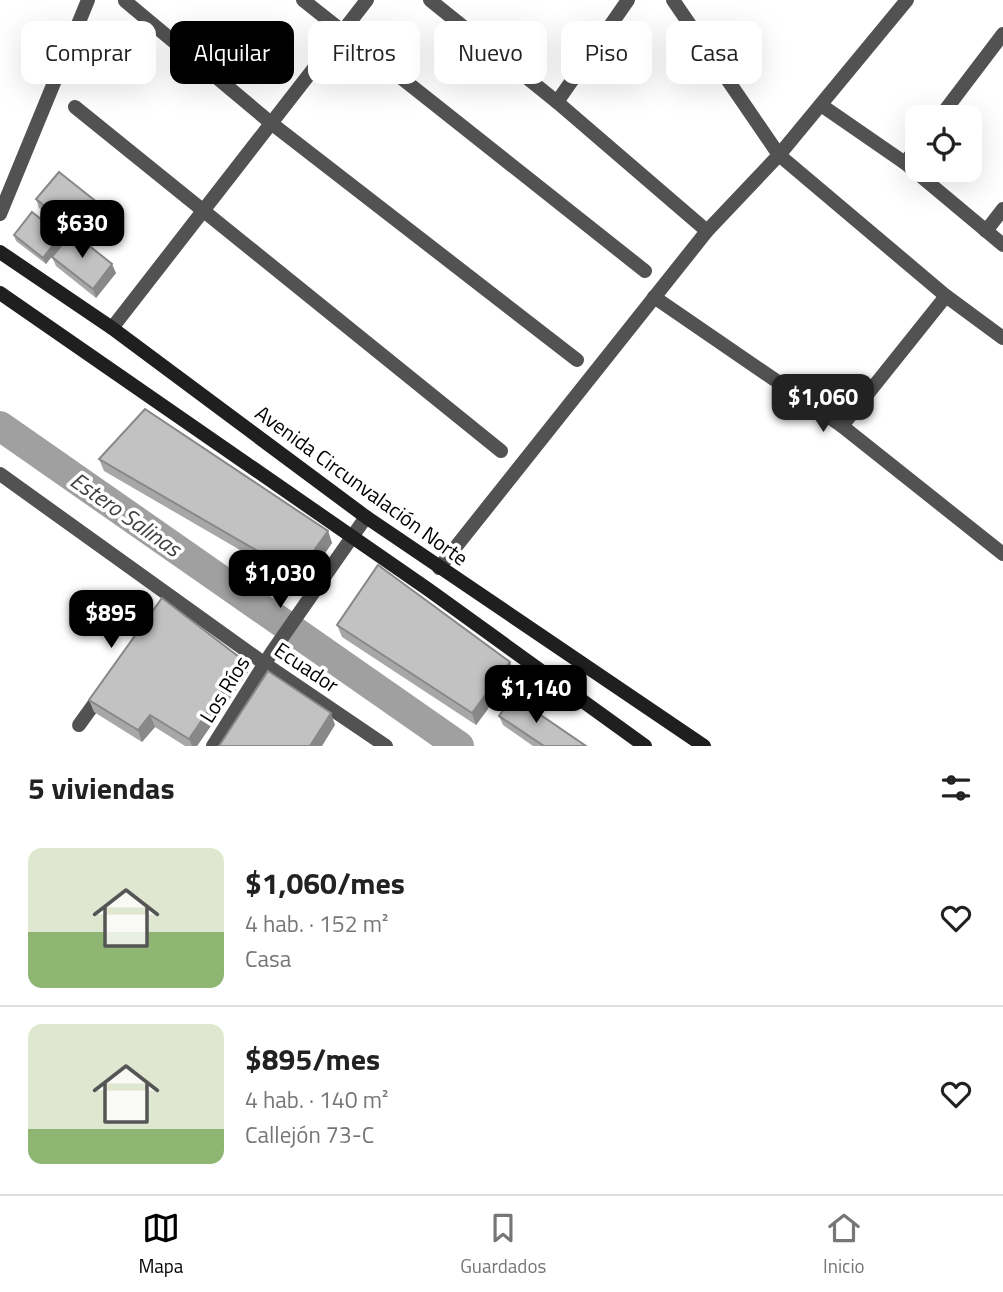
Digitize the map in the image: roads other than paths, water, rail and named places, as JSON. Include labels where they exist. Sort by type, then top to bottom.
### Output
[{"type":"main road","name":"Avenida Circunvalación Norte","points":[[0,252],[112,328],[366,517],[704,746]]},
{"type":"main road","points":[[0,293],[645,746]]},
{"type":"street","points":[[0,214],[88,0]]},
{"type":"street","points":[[303,0],[329,21]]},
{"type":"street","points":[[351,21],[367,0]]},
{"type":"street","points":[[430,0],[557,102],[707,231]]},
{"type":"street","points":[[557,102],[628,0]]},
{"type":"street","points":[[673,0],[779,155],[946,296],[1003,338]]},
{"type":"street","points":[[439,568],[707,231],[779,155],[907,0]]},
{"type":"street","points":[[125,1],[271,123],[577,360]]},
{"type":"street","points":[[949,105],[1003,34]]},
{"type":"street","points":[[112,328],[308,76]]},
{"type":"street","points":[[408,84],[645,271]]},
{"type":"street","points":[[821,104],[905,163]]},
{"type":"street","points":[[75,107],[501,451]]},
{"type":"street","points":[[928,182],[1003,245]]},
{"type":"street","points":[[986,231],[1003,209]]},
{"type":"street","points":[[842,426],[946,296]]},
{"type":"street","points":[[654,297],[842,426],[1003,554]]},
{"type":"street","name":"Ecuador","points":[[0,474],[169,601],[268,658],[383,745]]},
{"type":"street","name":"Los Ríos","points":[[214,746],[268,658],[366,517]]},
{"type":"street","points":[[79,725],[110,682]]},
{"type":"waterway","name":"Estero Salinas","points":[[0,426],[459,746]]}]
